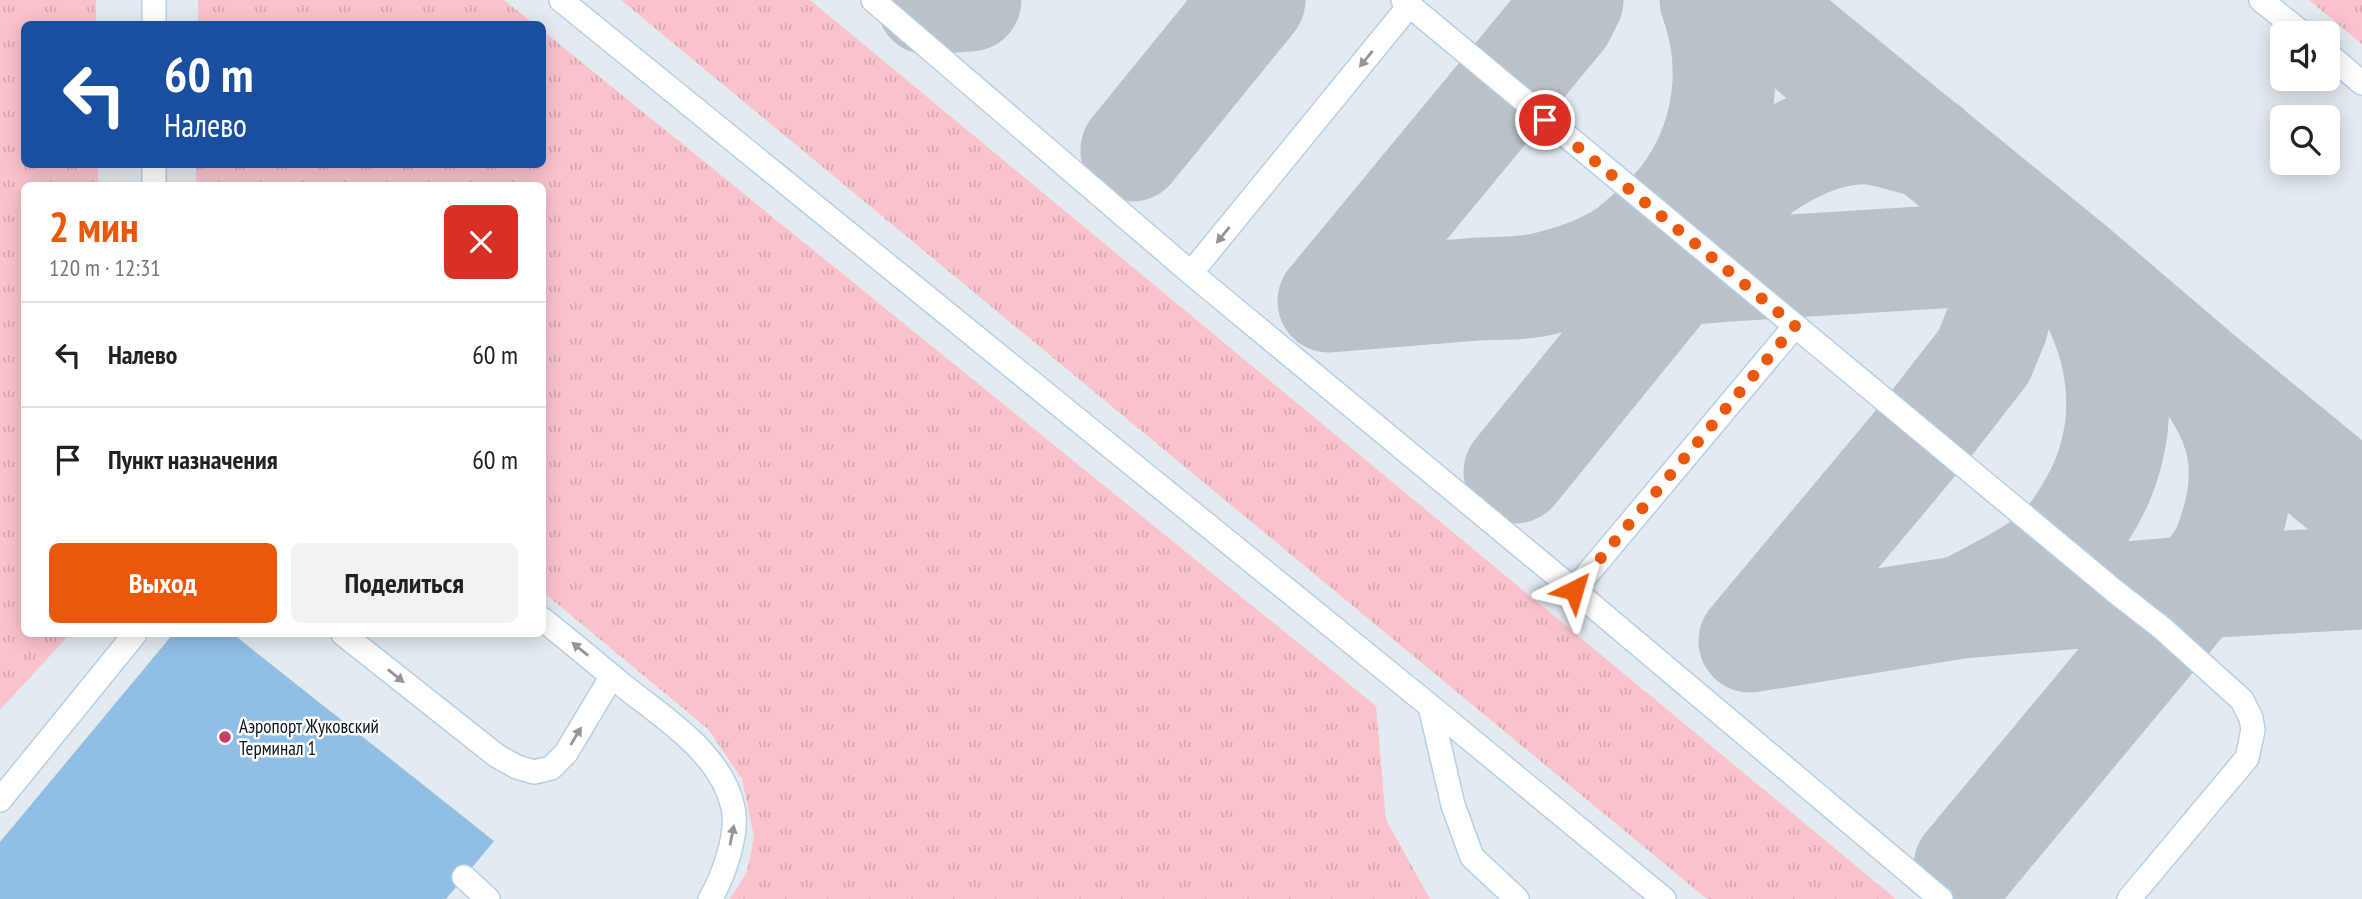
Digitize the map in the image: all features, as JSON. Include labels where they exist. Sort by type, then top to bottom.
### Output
[{"type":"lane","points":[[154,0],[154,21]]},
{"type":"lane","points":[[561,0],[1664,899]]},
{"type":"lane","points":[[873,0],[1191,274],[1574,590],[1941,899]]},
{"type":"lane","points":[[2261,0],[2287,21]]},
{"type":"lane","points":[[1191,274],[1406,3],[2162,628],[2242,699],[2251,718],[2253,730],[2247,758],[2129,899]]},
{"type":"lane","points":[[2340,64],[2362,83]]},
{"type":"lane","points":[[1574,590],[1795,326]]},
{"type":"lane","points":[[546,622],[697,746],[721,778],[734,808],[734,832],[717,887],[710,899]]},
{"type":"lane","points":[[0,800],[133,637]]},
{"type":"lane","points":[[347,637],[497,756],[517,768],[534,772],[551,768],[566,753],[612,676]]},
{"type":"lane","points":[[1430,706],[1453,805],[1472,857],[1517,899]]},
{"type":"lane","points":[[464,877],[488,899]]},
{"type":"shaded area","points":[[0,0],[2362,0],[2362,899],[0,899]]},
{"type":"green space","points":[[0,0],[96,0],[96,21],[21,21],[21,168],[98,168],[98,182],[21,182],[21,637],[67,637],[0,710]]},
{"type":"green space","points":[[198,0],[504,0],[530,21],[198,21]]},
{"type":"green space","points":[[621,0],[810,0],[1896,899],[1707,899]]},
{"type":"green space","points":[[2309,0],[2362,0],[2362,44],[2340,26],[2340,21],[2334,21]]},
{"type":"green space","points":[[546,33],[1376,706],[1386,820],[1430,899],[730,899],[747,872],[754,837],[742,779],[708,729],[546,594],[546,182],[196,182],[196,168],[546,168]]},
{"type":"building","name":"Аэропорт Жуковский Терминал 1","points":[[171,637],[237,637],[494,841],[446,899],[0,899],[0,842]]},
{"type":"taxiway","points":[[928,3],[970,0]]},
{"type":"taxiway","points":[[1132,150],[1254,0]]},
{"type":"taxiway","points":[[1329,301],[1563,18],[1572,0]]},
{"type":"taxiway","points":[[1329,301],[1539,285],[1595,268],[1631,247],[1670,211],[1690,185],[1706,158],[1717,128],[1723,97],[1724,65],[1720,32],[1711,0]]},
{"type":"taxiway","points":[[1748,0],[2074,266],[2362,507]]},
{"type":"taxiway","points":[[1515,472],[1757,174],[1796,150],[1839,135],[1870,133],[1929,147]]},
{"type":"taxiway","points":[[1750,641],[1924,433],[1984,356],[2003,300],[2003,253],[1990,216],[1969,182]]},
{"type":"taxiway","points":[[1630,279],[1728,270],[2003,253],[2045,254],[2068,262]]},
{"type":"taxiway","points":[[1965,606],[2027,572],[2060,547],[2091,503],[2112,452],[2118,398],[2109,345],[2088,293],[2069,267]]},
{"type":"taxiway","points":[[1965,866],[2197,587],[2223,551],[2236,510],[2239,456],[2224,408],[2204,377]]},
{"type":"taxiway","points":[[1750,641],[1962,607],[2197,587],[2362,578]]},
{"type":"place","name":"Аэропорт Жуковский Терминал 1","points":[[225,737]]},
{"type":"route","points":[[1545,120],[1795,326],[1574,590]]}]
